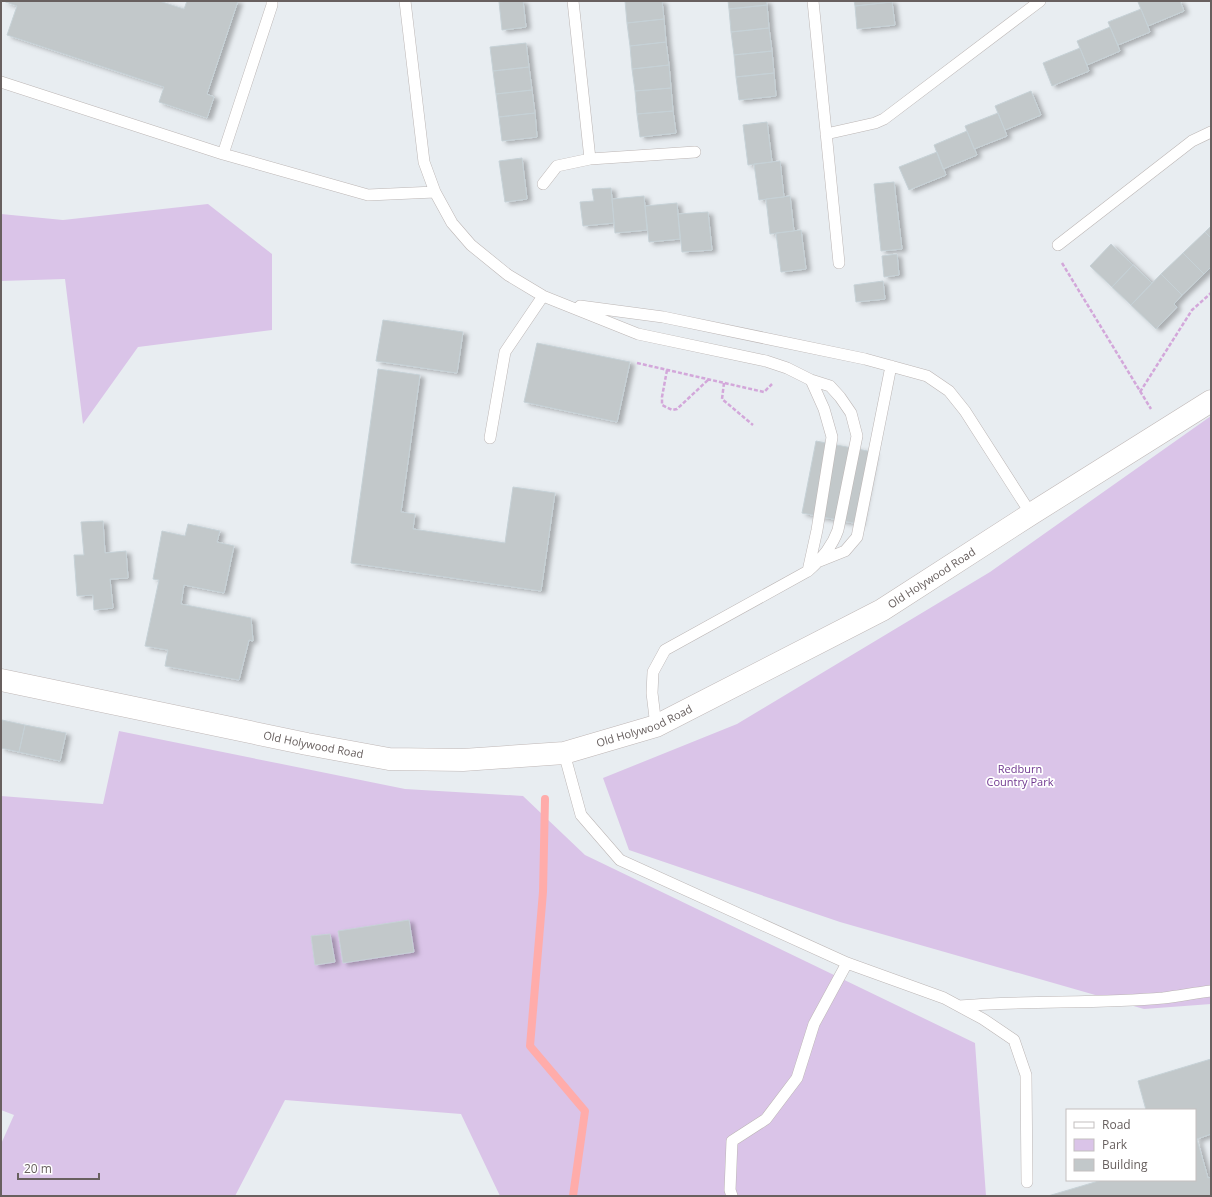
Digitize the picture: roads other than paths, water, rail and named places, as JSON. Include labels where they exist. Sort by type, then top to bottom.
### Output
[{"type":"street","name":"Old Holywood Road","points":[[1,680],[307,744],[388,758],[464,760],[564,753],[656,726],[882,610],[1164,429],[1211,401]]},
{"type":"lane","points":[[223,154],[272,5],[272,1]]},
{"type":"lane","points":[[405,1],[424,162],[435,192],[452,223],[471,245],[508,275],[543,296],[638,334],[766,361],[787,368],[811,380],[830,386],[851,413],[856,436],[838,530],[833,544],[820,561],[808,571],[665,650],[653,672],[652,693],[656,726]]},
{"type":"lane","points":[[573,1],[590,160]]},
{"type":"lane","points":[[813,1],[839,263]]},
{"type":"lane","points":[[826,134],[875,123],[884,119],[1040,1]]},
{"type":"lane","points":[[1,82],[223,154],[368,195],[435,192]]},
{"type":"lane","points":[[1058,245],[1192,141],[1211,132]]},
{"type":"lane","points":[[543,184],[557,166],[590,160],[695,152]]},
{"type":"lane","points":[[490,438],[505,352],[543,296]]},
{"type":"lane","points":[[564,304],[664,316],[891,366],[927,376],[949,391],[965,411],[1031,514]]},
{"type":"lane","points":[[820,561],[845,551],[857,536],[891,366]]},
{"type":"lane","points":[[808,571],[817,530],[832,437],[824,409],[811,380]]},
{"type":"lane","points":[[564,753],[581,815],[620,860],[846,963],[944,998],[983,1019],[1014,1040],[1026,1076],[1026,1182]]},
{"type":"lane","points":[[732,1196],[730,1190],[732,1141],[766,1119],[797,1078],[814,1024],[846,963]]},
{"type":"lane","points":[[958,1006],[1008,1002],[1088,1002],[1163,998],[1211,991]]},
{"type":"waterway","points":[[545,799],[543,892],[530,1046],[585,1111],[573,1196]]},
{"type":"park label","name":"Redburn Country Park","points":[[1020,775]]}]
